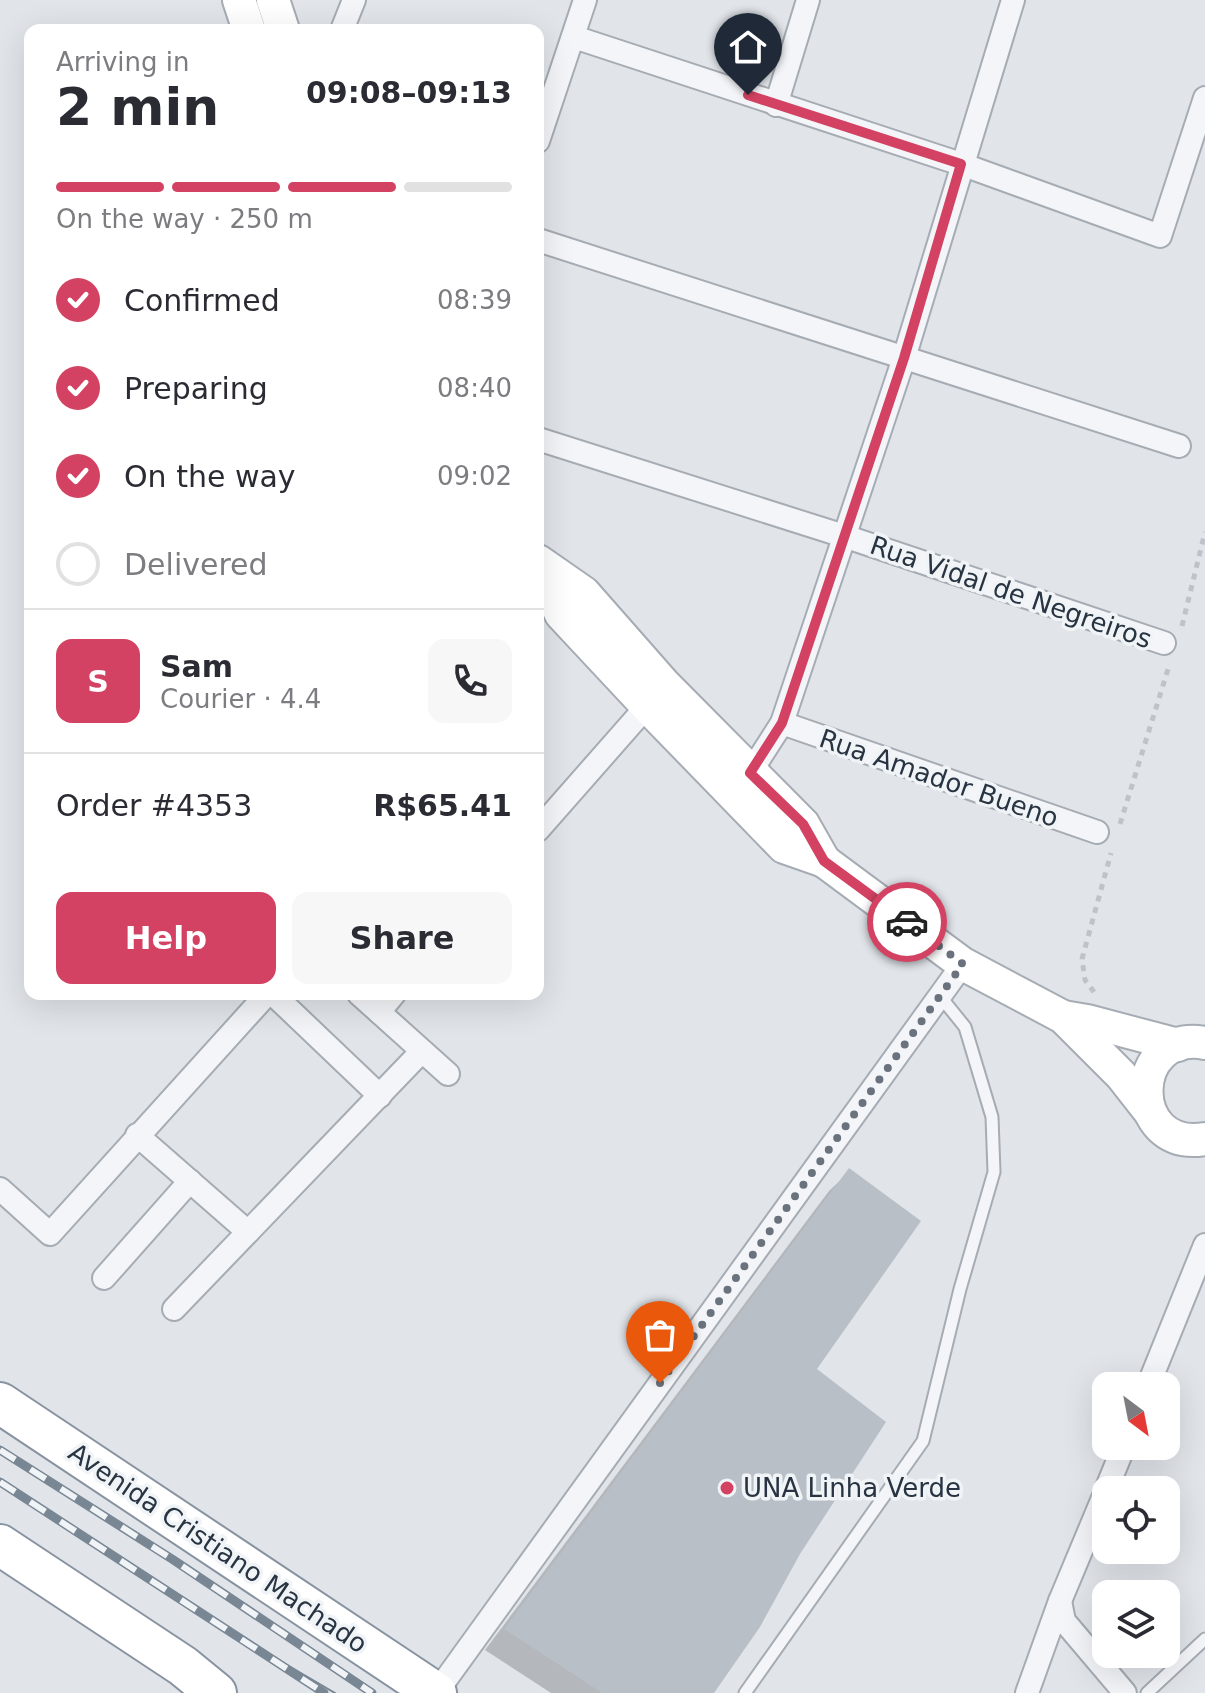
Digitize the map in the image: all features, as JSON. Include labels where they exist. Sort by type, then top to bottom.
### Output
[{"type":"highway","name":"Avenida Cristiano Machado","points":[[0,1403],[436,1693]]},
{"type":"highway","points":[[0,1545],[183,1666],[216,1693]]},
{"type":"highway","points":[[183,1666],[240,1693]]},
{"type":"street","points":[[239,0],[247,24]]},
{"type":"street","points":[[273,0],[281,24]]},
{"type":"street","points":[[344,24],[354,0]]},
{"type":"street","points":[[544,124],[585,0]]},
{"type":"street","points":[[776,105],[808,0]]},
{"type":"street","points":[[750,773],[782,723],[904,358],[1013,0]]},
{"type":"street","points":[[574,37],[961,164],[1160,236],[1205,98]]},
{"type":"street","points":[[544,242],[1179,446]]},
{"type":"street","name":"Rua Vidal de Negreiros","points":[[544,441],[844,536],[1171,647]]},
{"type":"street","points":[[544,567],[584,593],[664,684],[803,824],[824,861]]},
{"type":"street","points":[[544,576],[561,614],[784,847],[824,861],[963,964],[1063,1017],[1121,1075],[1165,1131],[1199,1145]]},
{"type":"street","points":[[544,823],[647,706]]},
{"type":"street","name":"Rua Amador Bueno","points":[[782,723],[1106,836]]},
{"type":"street","points":[[436,1693],[963,964]]},
{"type":"street","points":[[0,1189],[50,1234],[261,1000]]},
{"type":"street","points":[[279,1000],[380,1096]]},
{"type":"street","points":[[366,1000],[448,1074]]},
{"type":"street","points":[[379,1012],[389,1000]]},
{"type":"street","points":[[1063,1017],[1194,1041]]},
{"type":"street","points":[[1150,1112],[1146,1085],[1151,1068],[1163,1054],[1194,1041]]},
{"type":"street","points":[[174,1309],[422,1051]]},
{"type":"street","points":[[137,1135],[248,1232]]},
{"type":"street","points":[[104,1278],[190,1181]]},
{"type":"street","points":[[1154,1372],[1205,1245]]},
{"type":"street","points":[[1027,1693],[1092,1524]]},
{"type":"street","points":[[1060,1601],[1064,1621],[1125,1693]]},
{"type":"lane","points":[[745,1693],[923,1441],[960,1289],[994,1172],[992,1117],[965,1027],[940,996]]},
{"type":"lane","points":[[1147,1693],[1205,1639]]},
{"type":"path","points":[[1120,825],[1205,532]]},
{"type":"path","points":[[1100,999],[1085,980],[1082,959],[1106,836]]},
{"type":"building","name":"UNA Linha Verde","points":[[849,1168],[921,1221],[817,1369],[886,1422],[800,1554],[760,1627],[714,1693],[602,1693],[504,1629]]},
{"type":"tram line","points":[[253,1645],[335,1693]]},
{"type":"railway","points":[[0,1450],[172,1559],[372,1693]]},
{"type":"railway","points":[[0,1482],[324,1693]]},
{"type":"way so far","points":[[660,1383],[963,964],[907,922]]},
{"type":"place","name":"UNA Linha Verde","points":[[727,1488]]},
{"type":"route","points":[[748,95],[961,164],[904,358],[782,723],[750,773],[803,824],[824,861],[907,922]]}]
